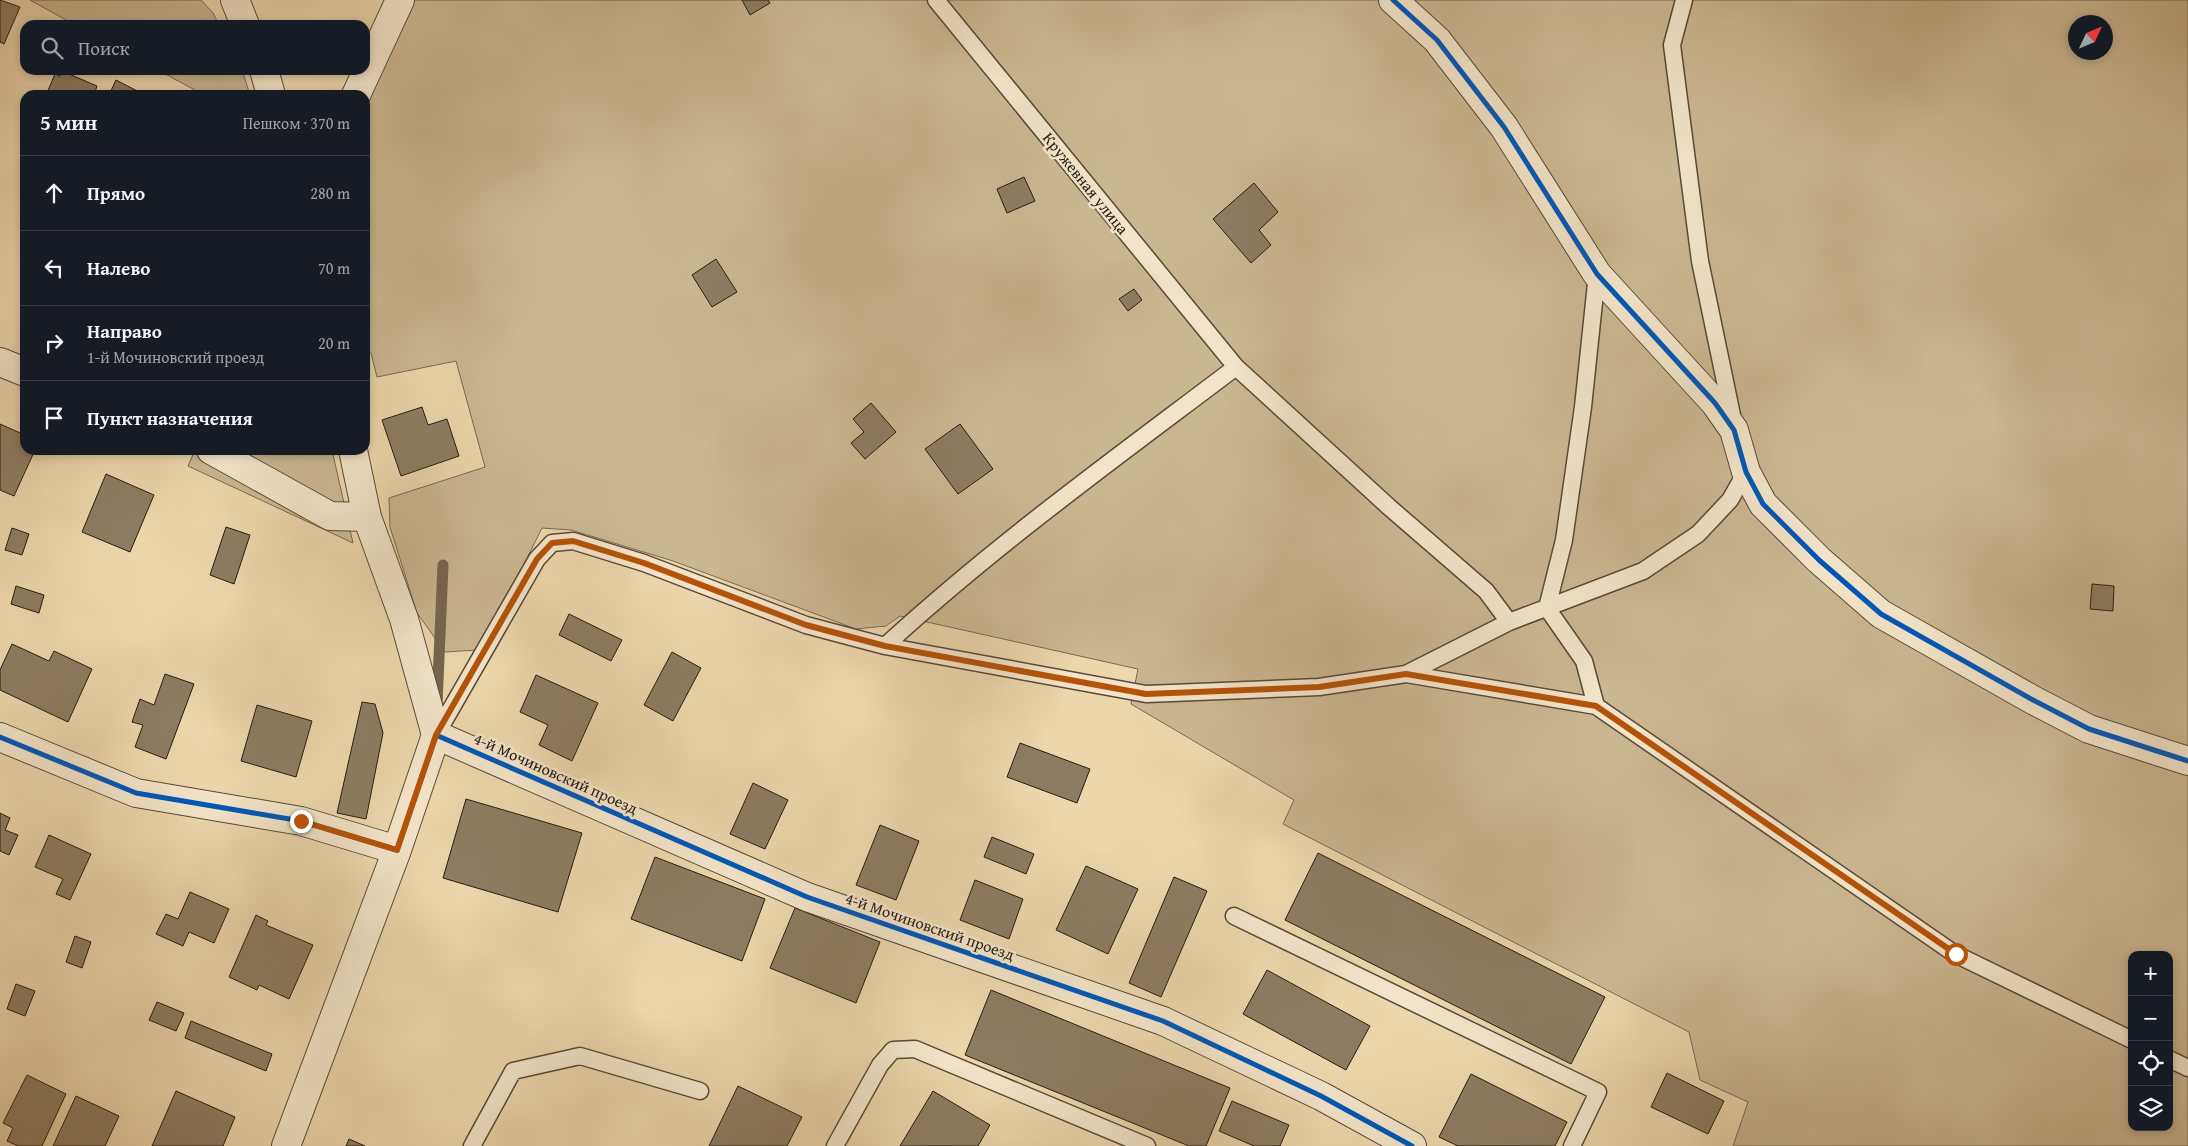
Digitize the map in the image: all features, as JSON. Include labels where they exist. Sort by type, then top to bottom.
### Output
[{"type":"street","points":[[235,0],[243,20]]},
{"type":"street","points":[[370,65],[400,0]]},
{"type":"street","points":[[1393,0],[1437,40],[1504,127],[1597,274],[1715,403],[1734,430],[1746,472],[1763,504],[1819,560],[1881,614],[2089,729],[2188,761]]},
{"type":"street","points":[[265,75],[269,90]]},
{"type":"street","points":[[358,90],[365,75]]},
{"type":"street","points":[[0,362],[20,370]]},
{"type":"street","points":[[220,455],[330,516],[367,517]]},
{"type":"street","points":[[286,1146],[397,850],[436,735],[404,619],[367,517],[354,455]]},
{"type":"street","name":"4-й Мочиновский проезд","points":[[436,735],[807,897],[1163,1021],[1321,1096],[1412,1146]]},
{"type":"street","points":[[0,736],[136,793],[301,821],[397,850]]},
{"type":"lane","name":"Кружевная улица","points":[[936,0],[1236,367],[1389,507],[1486,591],[1509,622]]},
{"type":"lane","points":[[1684,0],[1672,45],[1700,261],[1729,397],[1734,430]]},
{"type":"lane","points":[[1596,706],[1584,661],[1547,608],[1564,540],[1583,407],[1597,274]]},
{"type":"lane","points":[[885,646],[943,592],[1236,367]]},
{"type":"lane","points":[[1406,674],[1509,622],[1643,571],[1698,534],[1730,500],[1746,472]]},
{"type":"lane","points":[[436,735],[537,559],[552,543],[573,541],[644,563],[806,625],[885,646],[1146,694],[1319,687],[1406,674],[1596,706],[1956,954],[2128,1038]]},
{"type":"lane","points":[[1234,916],[1598,1092],[1572,1146]]},
{"type":"lane","points":[[836,1146],[880,1065],[893,1050],[914,1049],[1148,1146]]},
{"type":"lane","points":[[472,1146],[512,1071],[580,1056],[700,1092]]},
{"type":"lane","points":[[2173,1061],[2188,1068]]},
{"type":"shaded area","points":[[30,0],[201,0],[213,13],[216,20],[66,20]]},
{"type":"shaded area","points":[[413,0],[2188,0],[2188,1146],[1733,1146],[1748,1102],[1700,1080],[1689,1032],[1283,824],[1294,800],[1131,704],[1138,669],[900,616],[886,626],[856,629],[673,561],[571,530],[542,528],[508,596],[477,650],[445,652],[417,613],[390,527],[389,498],[485,467],[456,361],[377,377],[370,352],[370,90],[368,90]]},
{"type":"shaded area","points":[[167,75],[244,75],[248,90],[195,90]]},
{"type":"shaded area","points":[[193,455],[333,455],[353,543],[188,466]]},
{"type":"building","points":[[0,0],[20,7],[4,44],[0,42]]},
{"type":"building","points":[[742,0],[768,0],[770,3],[750,15]]},
{"type":"building","points":[[55,75],[71,75],[97,86],[96,90],[48,90]]},
{"type":"building","points":[[116,80],[135,90],[111,90]]},
{"type":"building","points":[[1024,177],[1035,201],[1007,213],[997,189]]},
{"type":"building","points":[[1254,183],[1278,212],[1259,230],[1271,245],[1251,263],[1213,219]]},
{"type":"building","points":[[716,259],[737,292],[712,307],[692,275]]},
{"type":"building","points":[[1134,289],[1142,300],[1128,311],[1119,299]]},
{"type":"building","points":[[871,403],[896,432],[865,459],[851,443],[864,432],[853,419]]},
{"type":"building","points":[[422,407],[428,425],[447,419],[459,456],[401,476],[382,420]]},
{"type":"building","points":[[0,424],[20,433],[20,455],[33,455],[14,496],[0,490]]},
{"type":"building","points":[[960,424],[993,469],[958,494],[925,449]]},
{"type":"building","points":[[106,474],[154,495],[130,552],[82,532]]},
{"type":"building","points":[[226,527],[250,535],[234,584],[210,575]]},
{"type":"building","points":[[12,528],[29,534],[22,555],[5,550]]},
{"type":"building","points":[[2092,584],[2114,586],[2113,611],[2090,609]]},
{"type":"building","points":[[16,586],[44,595],[39,613],[11,604]]},
{"type":"building","points":[[569,614],[622,640],[611,661],[559,635]]},
{"type":"building","points":[[12,644],[49,661],[54,651],[92,669],[68,722],[0,690],[0,670]]},
{"type":"building","points":[[672,652],[701,668],[673,721],[644,705]]},
{"type":"building","points":[[165,674],[194,684],[166,759],[135,747],[143,725],[132,722],[140,699],[154,705]]},
{"type":"building","points":[[536,675],[598,703],[572,761],[539,745],[548,725],[520,712]]},
{"type":"building","points":[[362,702],[375,704],[383,733],[366,819],[337,813]]},
{"type":"building","points":[[257,705],[312,721],[296,777],[241,761]]},
{"type":"building","points":[[1020,743],[1090,769],[1077,803],[1007,777]]},
{"type":"building","points":[[753,783],[788,800],[765,849],[730,834]]},
{"type":"building","points":[[466,799],[582,833],[558,912],[443,878]]},
{"type":"building","points":[[0,813],[10,818],[5,830],[18,835],[9,855],[0,851]]},
{"type":"building","points":[[880,825],[919,841],[896,900],[856,885]]},
{"type":"building","points":[[49,835],[91,854],[70,900],[56,894],[63,879],[35,867]]},
{"type":"building","points":[[992,837],[1034,854],[1026,874],[984,857]]},
{"type":"building","points":[[1318,853],[1605,997],[1571,1064],[1285,920]]},
{"type":"building","points":[[655,857],[765,899],[742,961],[631,919]]},
{"type":"building","points":[[1086,866],[1138,889],[1108,954],[1056,930]]},
{"type":"building","points":[[1174,877],[1207,891],[1161,997],[1129,983]]},
{"type":"building","points":[[975,880],[1023,899],[1009,939],[960,920]]},
{"type":"building","points":[[190,892],[229,909],[214,943],[189,932],[183,946],[156,934],[166,914],[178,919]]},
{"type":"building","points":[[795,908],[880,942],[856,1003],[770,968]]},
{"type":"building","points":[[256,915],[268,921],[266,925],[313,945],[289,999],[259,985],[257,990],[229,977]]},
{"type":"building","points":[[75,936],[91,942],[82,968],[66,962]]},
{"type":"building","points":[[1267,970],[1370,1026],[1346,1070],[1243,1014]]},
{"type":"building","points":[[16,984],[35,991],[25,1016],[7,1009]]},
{"type":"building","points":[[991,990],[1230,1088],[1206,1146],[1189,1146],[965,1055]]},
{"type":"building","points":[[157,1002],[184,1013],[176,1031],[149,1020]]},
{"type":"building","points":[[191,1021],[272,1054],[266,1071],[185,1038]]},
{"type":"building","points":[[1667,1073],[1724,1101],[1708,1134],[1651,1107]]},
{"type":"building","points":[[1471,1074],[1567,1122],[1555,1146],[1458,1146],[1439,1137]]},
{"type":"building","points":[[27,1075],[66,1094],[42,1146],[18,1146],[7,1141],[13,1128],[3,1123]]},
{"type":"building","points":[[738,1086],[802,1117],[787,1146],[709,1146]]},
{"type":"building","points":[[176,1091],[235,1117],[223,1146],[152,1146]]},
{"type":"building","points":[[933,1091],[990,1125],[978,1146],[900,1146]]},
{"type":"building","points":[[76,1096],[119,1116],[105,1146],[53,1146]]},
{"type":"building","points":[[1232,1101],[1289,1125],[1280,1146],[1254,1146],[1219,1131]]},
{"type":"building","points":[[349,1139],[365,1146],[346,1146]]},
{"type":"waterway","points":[[437,704],[443,565]]},
{"type":"cycle path","points":[[1393,0],[1437,40],[1504,127],[1597,274],[1715,403],[1734,430],[1746,472],[1763,504],[1819,560],[1881,614],[2033,700],[2089,729],[2188,761]]},
{"type":"cycle path","points":[[436,735],[807,897],[1163,1021],[1321,1096],[1412,1146]]},
{"type":"cycle path","points":[[0,737],[136,793],[301,821],[397,850]]},
{"type":"route","points":[[301,821],[397,850],[436,735],[456,699],[537,559],[552,543],[573,541],[644,563],[806,625],[885,646],[1146,694],[1319,687],[1406,674],[1596,706],[1956,954]]}]
